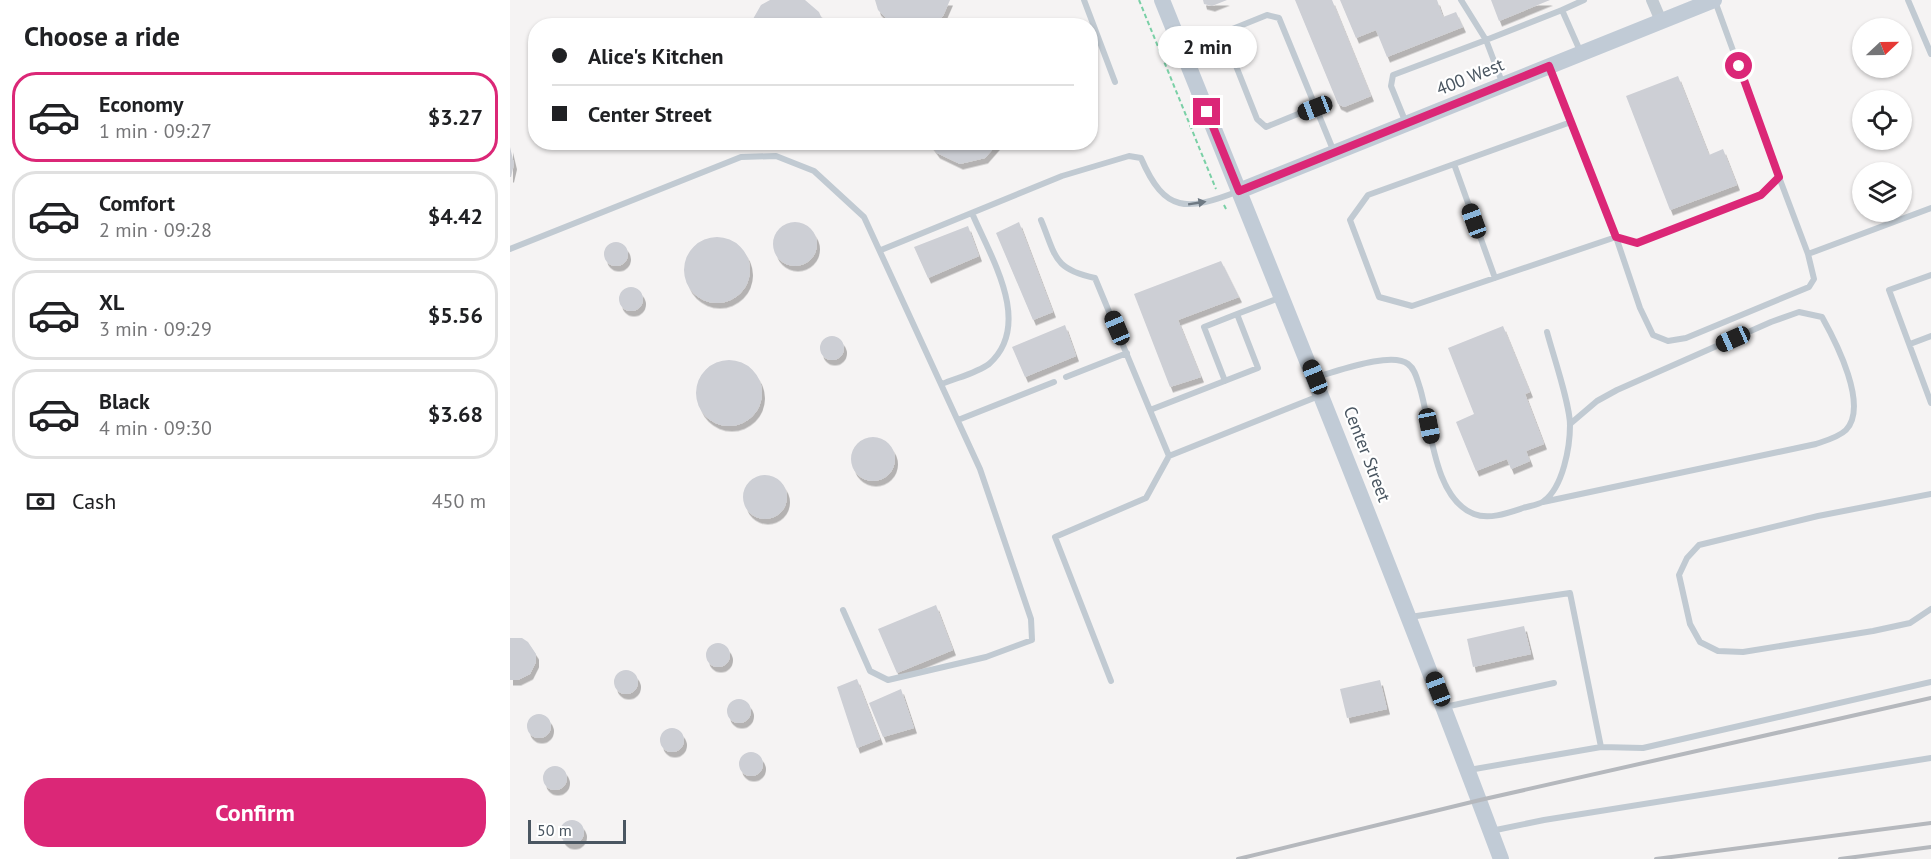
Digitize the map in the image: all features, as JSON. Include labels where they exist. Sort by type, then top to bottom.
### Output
[{"type":"main road","name":"Center Street","points":[[1162,0],[1322,394],[1445,707],[1501,859]]},
{"type":"main road","name":"400 West","points":[[1239,191],[1714,0]]},
{"type":"street","points":[[1652,0],[1661,21]]},
{"type":"lane","points":[[1084,0],[1091,18]]},
{"type":"lane","points":[[1461,0],[1486,40],[1503,85]]},
{"type":"lane","points":[[1406,124],[1391,86],[1393,75],[1584,0]]},
{"type":"lane","points":[[1549,66],[1616,237],[1640,308],[1653,335],[1668,341],[1686,338],[1809,288],[1814,279],[1808,254],[1714,0]]},
{"type":"lane","points":[[1908,0],[1931,54]]},
{"type":"lane","points":[[1562,10],[1581,54]]},
{"type":"lane","points":[[1182,49],[1267,15],[1279,18],[1334,153]]},
{"type":"lane","points":[[1223,33],[1257,119],[1266,127],[1315,108]]},
{"type":"lane","points":[[1098,37],[1115,82]]},
{"type":"lane","points":[[1571,122],[1368,195],[1350,220],[1379,297],[1412,306],[1616,237],[1637,243],[1761,195],[1779,177]]},
{"type":"lane","points":[[510,249],[741,157],[776,156],[814,171],[864,217],[958,420],[1006,539],[1031,619],[1032,640],[986,657],[888,680],[870,672],[843,610]]},
{"type":"lane","points":[[881,250],[1100,164],[1129,156],[1141,158],[1152,183],[1174,203],[1190,206],[1239,191]]},
{"type":"lane","points":[[1454,164],[1495,278]]},
{"type":"lane","points":[[1808,254],[1931,208]]},
{"type":"lane","points":[[942,384],[988,364],[1002,346],[1009,328],[1010,309],[972,213]]},
{"type":"lane","points":[[1041,220],[1058,260],[1065,268],[1095,278],[1169,456]]},
{"type":"lane","points":[[1931,275],[1890,290],[1931,403]]},
{"type":"lane","points":[[1225,381],[1204,327],[1282,296]]},
{"type":"lane","points":[[1315,377],[1384,360],[1401,360],[1413,369],[1425,406],[1436,464],[1453,497],[1473,514],[1489,517],[1544,502],[1816,444],[1846,430],[1855,412],[1854,394],[1832,335],[1822,318],[1799,312],[1617,390],[1597,400],[1570,424]]},
{"type":"lane","points":[[1150,410],[1258,368],[1237,314]]},
{"type":"lane","points":[[1544,502],[1555,489],[1565,458],[1570,424],[1547,332]]},
{"type":"lane","points":[[1910,344],[1931,336]]},
{"type":"lane","points":[[1066,377],[1127,353]]},
{"type":"lane","points":[[1924,383],[1931,380]]},
{"type":"lane","points":[[958,420],[1054,381]]},
{"type":"lane","points":[[1112,681],[1055,537],[1146,498],[1169,456],[1322,394]]},
{"type":"lane","points":[[1931,494],[1818,516],[1699,545],[1687,558],[1679,575],[1690,624],[1700,642],[1718,651],[1743,652],[1873,631],[1910,623],[1931,609]]},
{"type":"lane","points":[[1409,617],[1570,593],[1601,747]]},
{"type":"lane","points":[[1469,770],[1601,747],[1643,748],[1931,682]]},
{"type":"lane","points":[[1445,707],[1554,683]]},
{"type":"lane","points":[[1491,831],[1544,820],[1931,758]]},
{"type":"path","points":[[1138,0],[1214,187]]},
{"type":"building","points":[[770,0],[805,0],[819,12],[822,18],[754,18],[761,5]]},
{"type":"building","points":[[875,0],[950,0],[941,18],[886,18],[878,10]]},
{"type":"building","points":[[1203,0],[1227,0],[1212,6],[1204,4]]},
{"type":"building","points":[[1295,0],[1332,0],[1371,96],[1344,107],[1338,104]]},
{"type":"building","points":[[1340,0],[1437,0],[1443,17],[1456,12],[1463,27],[1387,57],[1376,30],[1356,38]]},
{"type":"building","points":[[1491,0],[1550,0],[1499,21]]},
{"type":"building","points":[[1678,76],[1709,155],[1723,149],[1737,185],[1670,210],[1626,96]]},
{"type":"building","points":[[510,147],[514,164],[511,177],[510,177]]},
{"type":"building","points":[[935,150],[992,150],[985,158],[960,164]]},
{"type":"building","points":[[795,222],[810,229],[817,244],[810,259],[795,266],[780,259],[773,244],[780,229]]},
{"type":"building","points":[[1019,222],[1053,312],[1033,320],[996,233]]},
{"type":"building","points":[[968,226],[979,256],[928,278],[914,247]]},
{"type":"building","points":[[717,237],[730,239],[745,252],[750,270],[748,283],[735,298],[717,303],[704,301],[689,288],[684,270],[686,257],[699,242]]},
{"type":"building","points":[[616,242],[621,243],[627,249],[627,259],[621,265],[616,266],[611,265],[605,259],[604,254],[605,249],[611,243]]},
{"type":"building","points":[[1221,261],[1239,297],[1178,320],[1201,377],[1170,387],[1134,294]]},
{"type":"building","points":[[631,287],[636,288],[642,294],[642,304],[636,310],[631,311],[626,310],[620,304],[619,299],[620,294],[626,288]]},
{"type":"building","points":[[1065,325],[1076,356],[1025,377],[1012,347]]},
{"type":"building","points":[[1503,326],[1530,392],[1525,394],[1544,444],[1526,451],[1530,461],[1511,469],[1507,459],[1476,471],[1456,422],[1474,414],[1448,348]]},
{"type":"building","points":[[832,336],[837,337],[843,343],[843,353],[837,359],[832,360],[827,359],[821,353],[820,348],[821,343],[827,337]]},
{"type":"building","points":[[729,360],[742,362],[757,375],[762,393],[760,406],[747,421],[729,426],[716,424],[701,411],[696,393],[698,380],[711,365]]},
{"type":"building","points":[[873,437],[888,444],[895,459],[888,474],[873,481],[858,474],[851,459],[858,444]]},
{"type":"building","points":[[765,475],[780,482],[787,497],[780,512],[765,519],[750,512],[743,497],[750,482]]},
{"type":"building","points":[[936,605],[953,650],[897,673],[878,629]]},
{"type":"building","points":[[1524,626],[1531,654],[1473,667],[1467,639]]},
{"type":"building","points":[[510,638],[522,638],[528,642],[536,654],[536,662],[530,674],[518,680],[510,680]]},
{"type":"building","points":[[718,643],[723,644],[729,650],[729,660],[723,666],[718,667],[713,666],[707,660],[706,655],[707,650],[713,644]]},
{"type":"building","points":[[626,670],[631,671],[637,677],[637,687],[631,693],[626,694],[621,693],[615,687],[614,682],[615,677],[621,671]]},
{"type":"building","points":[[857,679],[880,739],[857,748],[837,687]]},
{"type":"building","points":[[1380,680],[1387,709],[1347,718],[1340,689]]},
{"type":"building","points":[[901,689],[914,728],[883,737],[869,703]]},
{"type":"building","points":[[739,699],[744,700],[750,706],[750,716],[744,722],[739,723],[734,722],[728,716],[727,711],[728,706],[734,700]]},
{"type":"building","points":[[539,714],[544,715],[550,721],[550,731],[544,737],[539,738],[534,737],[528,731],[527,726],[528,721],[534,715]]},
{"type":"building","points":[[672,728],[677,729],[683,735],[683,745],[677,751],[672,752],[667,751],[661,745],[660,740],[661,735],[667,729]]},
{"type":"building","points":[[751,752],[756,753],[762,759],[762,769],[756,775],[751,776],[746,775],[740,769],[739,764],[740,759],[746,753]]},
{"type":"building","points":[[555,766],[560,767],[566,773],[566,783],[560,789],[555,790],[550,789],[544,783],[543,778],[544,773],[550,767]]},
{"type":"building","points":[[572,820],[577,821],[583,827],[583,837],[577,843],[572,844],[567,843],[561,837],[560,832],[561,827],[567,821]]},
{"type":"railway","points":[[1238,859],[1480,800],[1931,698]]},
{"type":"railway","points":[[1656,859],[1931,823]]},
{"type":"railway","points":[[1840,859],[1931,847]]},
{"type":"route","points":[[1207,112],[1239,191],[1549,66],[1616,237],[1637,243],[1761,195],[1779,177],[1739,66]]}]
